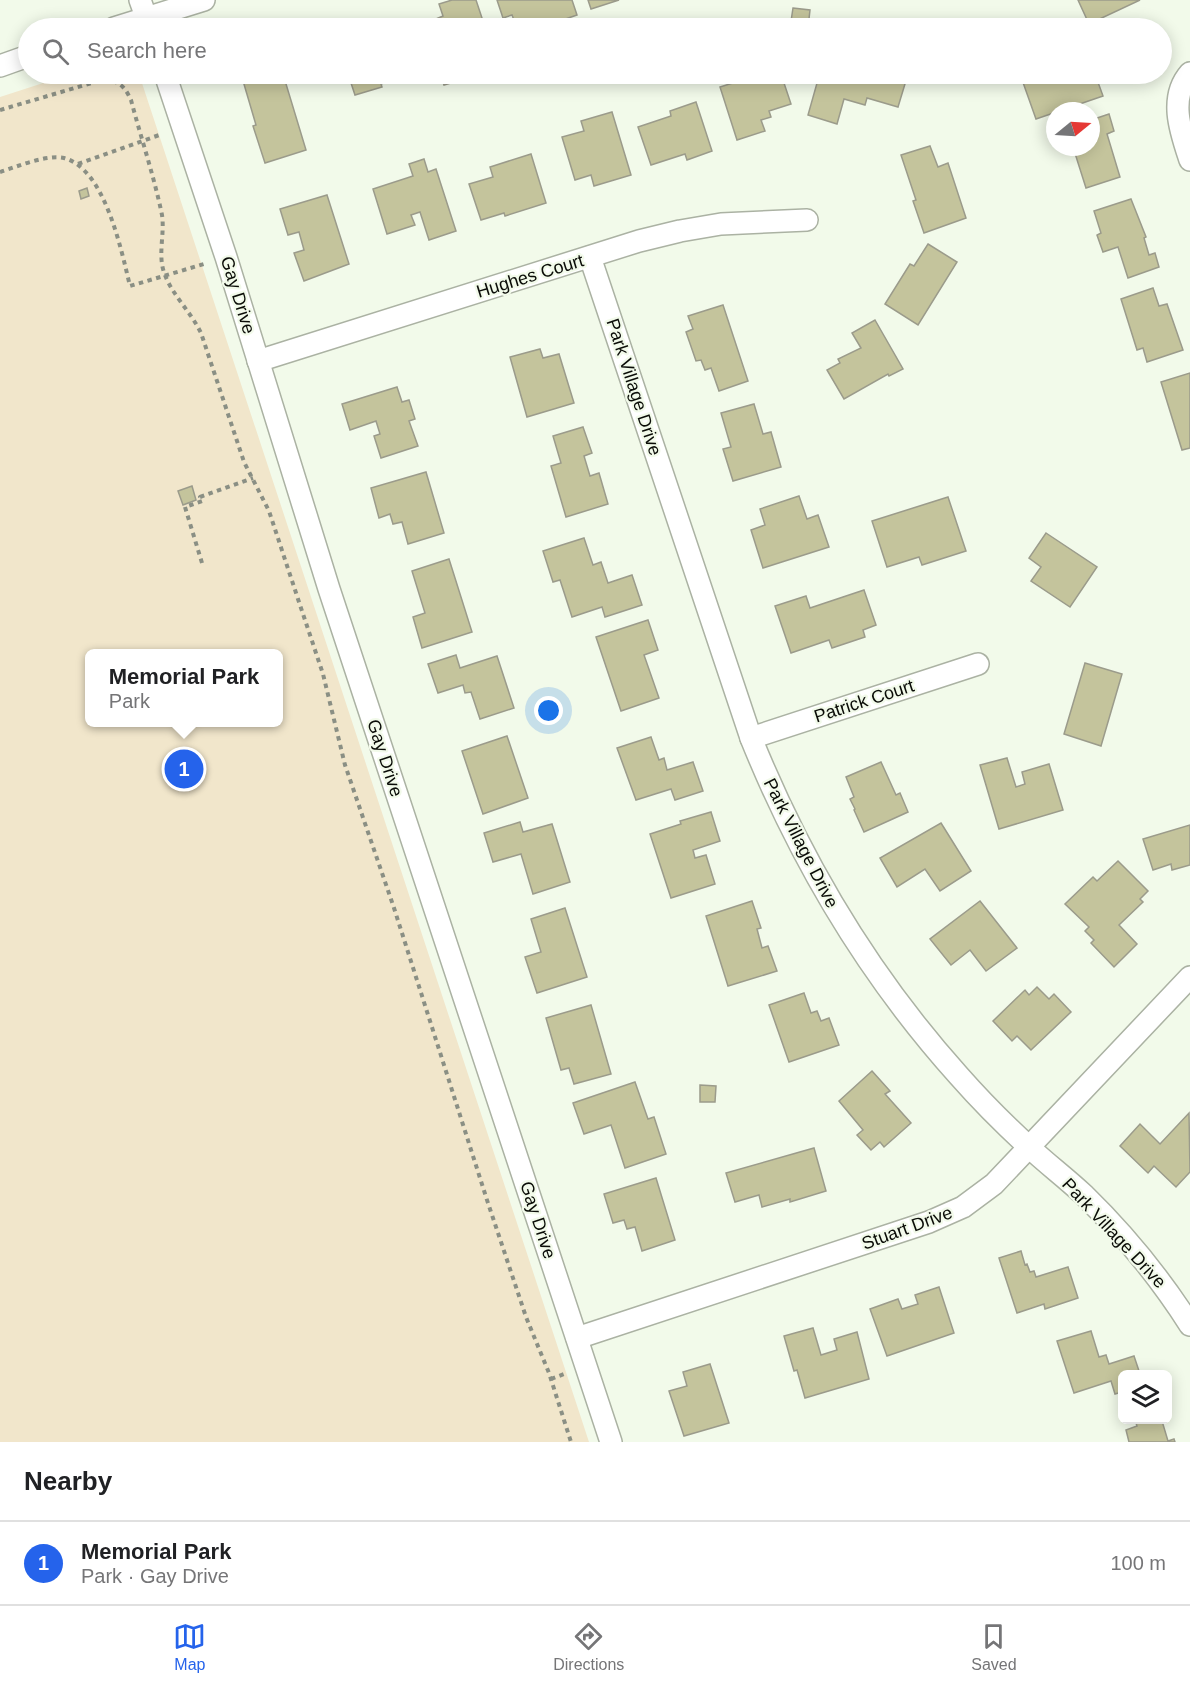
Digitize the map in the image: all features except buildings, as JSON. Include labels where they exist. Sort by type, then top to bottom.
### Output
[{"type":"street","points":[[145,16],[204,0]]},
{"type":"street","points":[[0,66],[18,60]]},
{"type":"street","points":[[1190,73],[1180,91],[1178,107],[1180,130],[1190,160]]},
{"type":"street","name":"Gay Drive","points":[[168,84],[226,257],[329,589],[610,1442]]},
{"type":"street","name":"Hughes Court","points":[[258,361],[680,231],[721,224],[807,220]]},
{"type":"street","name":"Park Village Drive","points":[[590,257],[751,738],[799,846],[846,928],[904,1010],[952,1068],[1029,1148],[1084,1195],[1131,1246],[1171,1295],[1190,1324]]},
{"type":"street","name":"Patrick Court","points":[[751,738],[978,664]]},
{"type":"street","name":"Stuart Drive","points":[[577,1338],[929,1222],[963,1207],[994,1185],[1190,977]]},
{"type":"path","points":[[0,110],[87,84]]},
{"type":"path","points":[[121,84],[126,90],[162,219],[161,258],[165,275],[174,292],[194,318],[201,333],[244,462],[269,511],[323,674],[345,765],[394,908],[490,1210],[526,1317],[551,1379],[571,1442]]},
{"type":"path","points":[[78,164],[182,128]]},
{"type":"path","points":[[0,172],[41,160],[62,157],[78,164],[89,175],[113,219],[130,286],[226,257]]},
{"type":"path","points":[[202,563],[185,507],[202,501],[200,497],[253,478]]},
{"type":"shaded area","points":[[40,84],[142,84],[589,1442],[0,1442],[0,97]]},
{"type":"place","name":"Memorial Park","points":[[184,769]]}]
